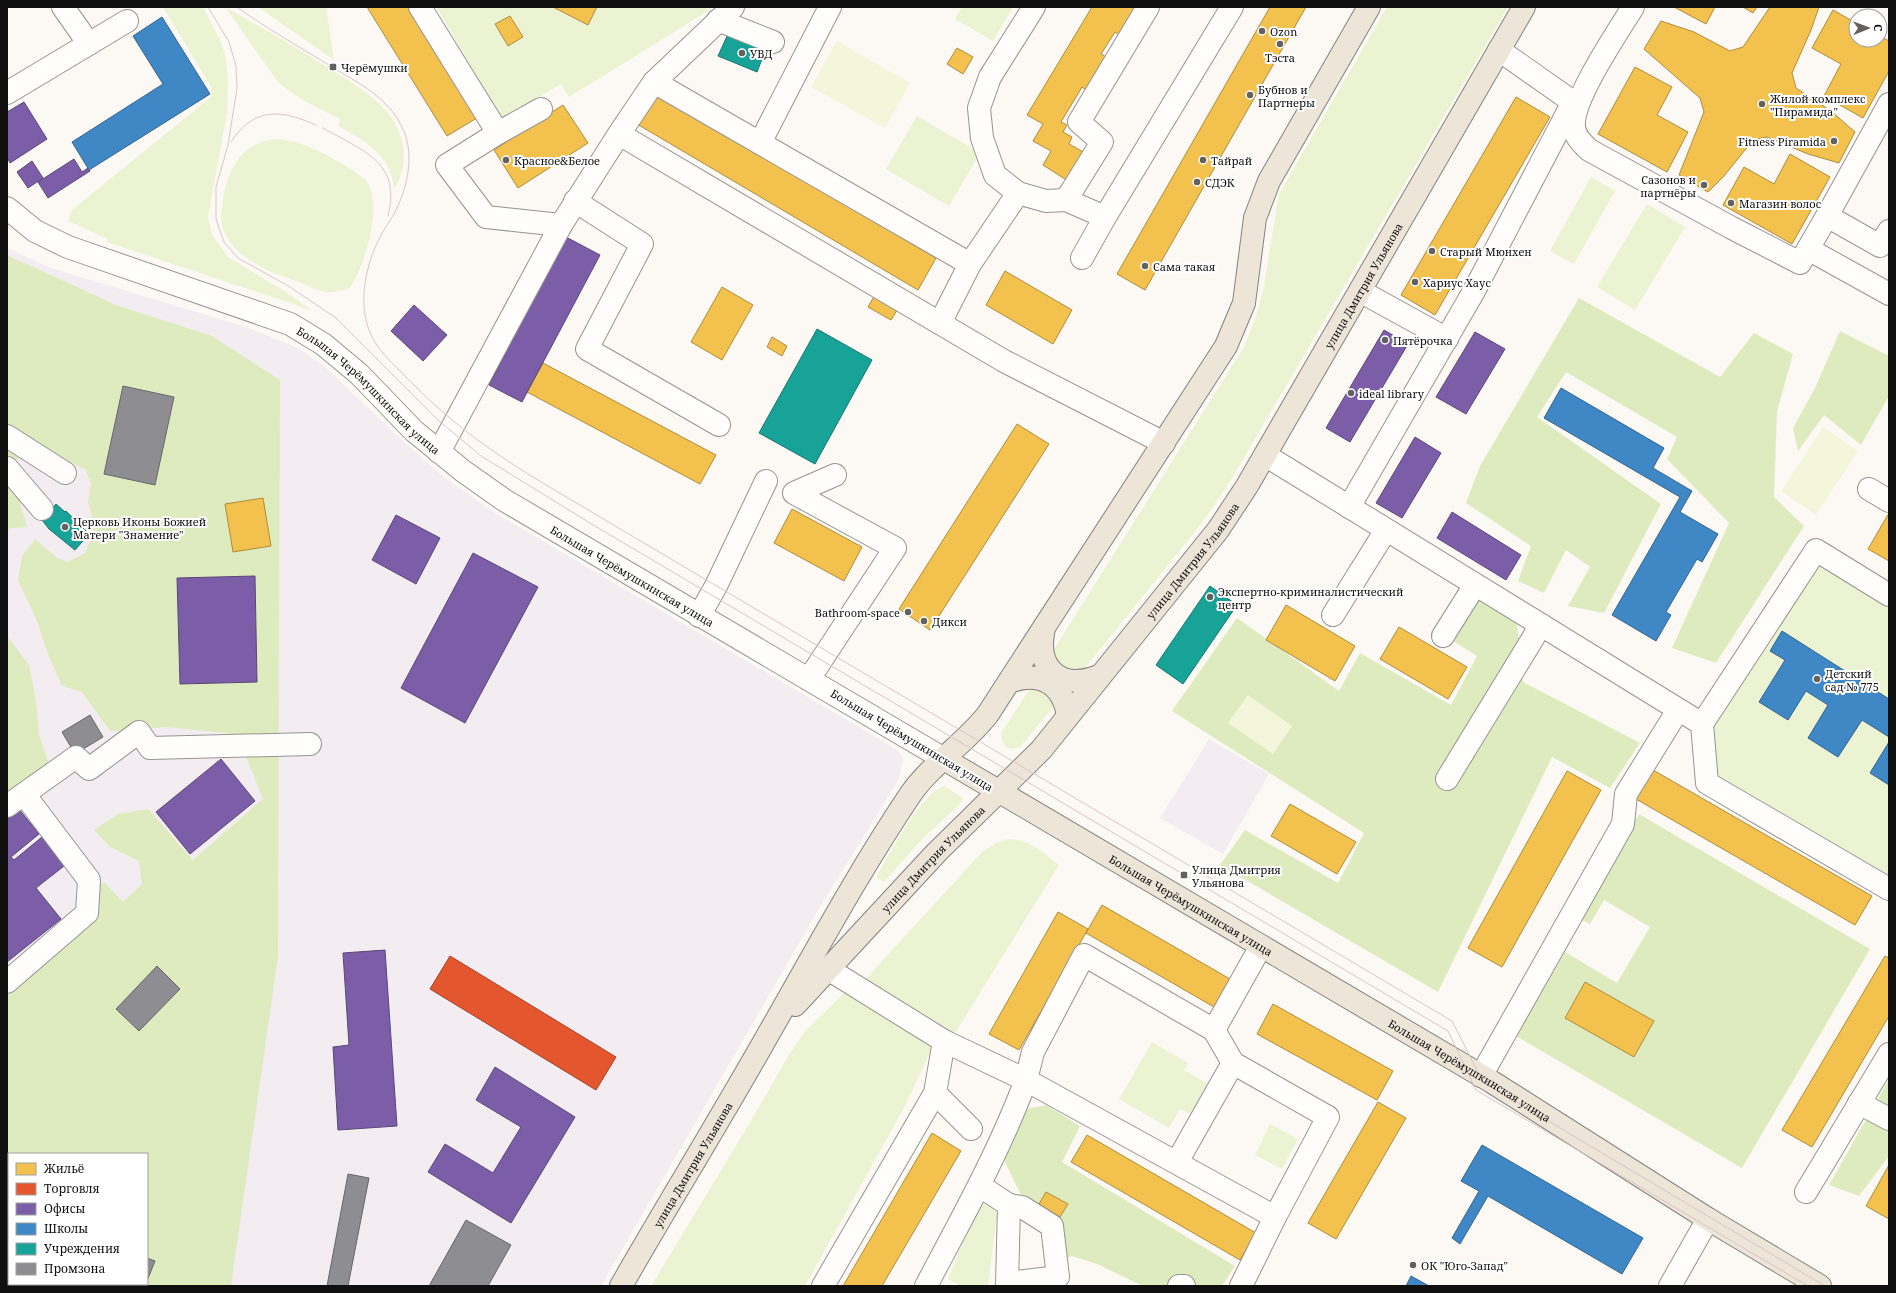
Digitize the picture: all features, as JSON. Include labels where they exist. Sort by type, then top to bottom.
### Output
[{"type":"main road","name":"улица Дмитрия Ульянова","points":[[621,1286],[764,1042],[861,872],[911,793],[924,776],[976,730],[1009,682],[1226,346],[1244,303],[1254,218],[1269,181],[1369,7]]},
{"type":"main road","name":"улица Дмитрия Ульянова","points":[[764,1042],[828,969],[937,852],[1041,750],[1218,530],[1264,455],[1524,7]]},
{"type":"main road","points":[[1044,628],[1041,652],[1046,664],[1054,673],[1064,679],[1076,682],[1088,681],[1099,676]]},
{"type":"main road","points":[[1009,682],[1029,677],[1048,682],[1057,689],[1063,697],[1068,716]]},
{"type":"main road","name":"Большая Черёмушкинская улица","points":[[944,759],[1481,1076],[1708,1219],[1820,1286]]},
{"type":"street","points":[[63,7],[89,44]]},
{"type":"street","points":[[420,7],[498,133]]},
{"type":"street","points":[[760,143],[830,7]]},
{"type":"street","points":[[1034,7],[990,77],[979,108],[982,138],[995,175],[1018,193],[1046,201],[1066,200],[1105,218]]},
{"type":"street","points":[[1066,200],[1102,142],[1079,122],[1148,7]]},
{"type":"street","points":[[1082,258],[1232,7]]},
{"type":"street","points":[[1633,7],[1578,104],[1574,127],[1578,140],[1589,150],[1608,161],[1800,263],[1889,104]]},
{"type":"street","points":[[439,452],[561,225],[575,201],[654,82],[726,14],[773,42]]},
{"type":"street","points":[[7,93],[127,21]]},
{"type":"street","points":[[1349,507],[1474,291],[1573,102],[1499,50]]},
{"type":"street","points":[[654,82],[970,264]]},
{"type":"street","points":[[541,109],[498,133],[447,165],[486,217],[561,225]]},
{"type":"street","points":[[619,134],[1004,362],[1164,443]]},
{"type":"street","points":[[940,323],[970,264],[1018,193]]},
{"type":"street","points":[[575,201],[642,244],[586,349],[719,425]]},
{"type":"street","name":"Большая Черёмушкинская улица","points":[[7,208],[35,231],[68,247],[290,324],[323,344],[359,374],[414,431],[439,452],[504,500],[944,759]]},
{"type":"street","points":[[1827,216],[1880,246],[1889,231]]},
{"type":"street","points":[[1808,250],[1889,294]]},
{"type":"street","points":[[1360,290],[1447,339]]},
{"type":"street","points":[[7,436],[65,473]]},
{"type":"street","points":[[1264,455],[1702,724]]},
{"type":"street","points":[[7,468],[42,508]]},
{"type":"street","points":[[809,679],[895,548],[794,493],[835,475]]},
{"type":"street","points":[[699,616],[716,586],[766,481]]},
{"type":"street","points":[[1869,489],[1889,500]]},
{"type":"street","points":[[1333,615],[1386,530]]},
{"type":"street","points":[[1889,595],[1816,550],[1702,724],[1707,783],[1889,890]]},
{"type":"street","points":[[1443,636],[1475,584]]},
{"type":"street","points":[[1447,779],[1541,625]]},
{"type":"street","points":[[1481,1076],[1623,824],[1626,794],[1678,710]]},
{"type":"street","points":[[7,806],[76,757],[89,769],[139,732],[150,748],[310,744]]},
{"type":"street","points":[[7,982],[87,913],[89,880],[24,794]]},
{"type":"street","points":[[1214,1030],[1260,946]]},
{"type":"street","points":[[926,1286],[980,1186],[1011,1120],[1026,1080],[1033,1052],[1084,955],[1214,1030],[1234,1063],[1328,1117],[1240,1286]]},
{"type":"street","points":[[828,969],[944,1040],[1026,1080],[1275,1217]]},
{"type":"street","points":[[823,1286],[935,1093],[944,1040]]},
{"type":"street","points":[[1806,1192],[1889,1054]]},
{"type":"street","points":[[1177,1162],[1234,1063]]},
{"type":"street","points":[[935,1093],[971,1129]]},
{"type":"street","points":[[1859,1103],[1889,1119]]},
{"type":"street","points":[[980,1186],[1009,1205],[1022,1207],[1052,1226],[1058,1277],[1007,1285],[1009,1205]]},
{"type":"street","points":[[1670,1286],[1708,1219]]},
{"type":"street","points":[[1179,1286],[1184,1286]]},
{"type":"shaded area","points":[[7,248],[51,268],[246,327],[298,348],[323,365],[404,442],[444,477],[490,510],[896,749],[903,757],[899,779],[817,912],[601,1286],[7,1286]]},
{"type":"shaded area","points":[[1209,739],[1269,774],[1223,854],[1160,818]]},
{"type":"green space","points":[[163,7],[203,7],[220,40],[225,54],[228,77],[227,114],[208,217],[212,235],[228,257],[286,292],[311,310],[107,242],[108,239],[68,221],[72,210],[212,96],[211,87]]},
{"type":"green space","points":[[225,7],[362,89],[382,106],[394,121],[402,140],[404,160],[399,180],[394,189],[392,177],[388,167],[375,150],[367,143],[338,126],[340,119],[315,107],[278,82]]},
{"type":"green space","points":[[258,7],[326,7],[334,60]]},
{"type":"green space","points":[[436,7],[706,7],[708,11],[569,97],[561,84],[502,119]]},
{"type":"green space","points":[[962,7],[1013,7],[993,41],[955,19]]},
{"type":"green space","points":[[1387,7],[1508,7],[1232,478],[1205,519],[1081,673],[1065,675],[1051,654],[1244,347],[1256,316],[1263,291],[1279,194]]},
{"type":"green space","points":[[837,41],[910,83],[885,128],[811,87]]},
{"type":"green space","points":[[917,116],[980,153],[949,206],[886,169]]},
{"type":"green space","points":[[277,139],[287,140],[310,147],[338,161],[367,182],[371,193],[373,220],[366,251],[356,278],[350,288],[335,292],[317,290],[267,270],[256,264],[245,257],[228,240],[222,226],[221,219],[228,179],[238,159],[246,151],[254,145]]},
{"type":"green space","points":[[1591,177],[1615,191],[1574,264],[1550,251]]},
{"type":"green space","points":[[1647,204],[1685,227],[1635,310],[1597,287]]},
{"type":"green space","points":[[7,255],[116,305],[212,336],[280,380],[278,957],[231,1286],[7,1286],[7,996],[92,925],[80,889],[105,883],[123,902],[142,884],[139,861],[110,847],[94,830],[118,814],[148,809],[193,860],[263,799],[247,759],[244,735],[167,727],[110,731],[82,692],[62,686],[48,654],[37,621],[18,580],[22,556],[35,539],[57,558],[68,562],[85,553],[93,534],[92,516],[88,502],[91,484],[86,470],[72,463],[58,466],[22,452],[13,467],[16,489],[27,527],[11,528],[7,530]]},
{"type":"green space","points":[[1579,298],[1720,377],[1754,333],[1793,354],[1777,411],[1774,497],[1804,526],[1716,663],[1672,648],[1729,523],[1667,459],[1677,437],[1566,372],[1537,417],[1661,504],[1604,613],[1568,606],[1590,567],[1566,550],[1544,593],[1518,581],[1531,546],[1466,503],[1480,466]]},
{"type":"green space","points":[[1840,331],[1889,356],[1889,396],[1861,445],[1824,415],[1798,451],[1793,428],[1815,388]]},
{"type":"green space","points":[[1823,427],[1858,451],[1816,515],[1781,491]]},
{"type":"green space","name":"Детский сад № 775","points":[[1819,558],[1889,602],[1889,880],[1711,778],[1706,727]]},
{"type":"green space","points":[[1477,599],[1517,623],[1523,682],[1640,743],[1610,788],[1552,757],[1438,992],[1220,865],[1245,830],[1338,883],[1364,833],[1172,711],[1237,618],[1339,691],[1360,653],[1451,705],[1477,656],[1453,641]]},
{"type":"green space","points":[[7,636],[29,665],[36,701],[39,735],[50,767],[7,798]]},
{"type":"green space","points":[[1036,685],[1044,686],[1055,705],[1021,746],[1013,749],[1009,748],[1002,741],[1002,732],[1029,690]]},
{"type":"green space","points":[[1248,695],[1292,726],[1273,754],[1228,723]]},
{"type":"green space","points":[[944,786],[963,798],[959,805],[925,836],[884,882],[876,877],[915,812],[935,792]]},
{"type":"green space","points":[[1639,814],[1870,949],[1742,1168],[1516,1036],[1565,952],[1617,983],[1650,927],[1604,900],[1590,924],[1578,918]]},
{"type":"green space","points":[[1008,839],[1023,841],[1035,847],[1059,865],[952,1038],[862,983],[982,852],[996,843]]},
{"type":"green space","points":[[846,991],[934,1044],[905,1106],[805,1286],[651,1286],[751,1121],[790,1053],[805,1031]]},
{"type":"green space","points":[[1152,1042],[1188,1063],[1184,1070],[1208,1084],[1191,1114],[1180,1109],[1169,1128],[1119,1099]]},
{"type":"green space","points":[[1889,1079],[1889,1156],[1859,1196],[1829,1185]]},
{"type":"green space","points":[[1046,1105],[1080,1126],[1062,1162],[1235,1266],[1222,1286],[1143,1286],[1097,1264],[1072,1256],[1050,1264],[1042,1247],[1045,1225],[1022,1197],[1001,1154],[1016,1111]]},
{"type":"green space","points":[[1270,1124],[1298,1139],[1282,1169],[1255,1155]]},
{"type":"green space","points":[[985,1204],[994,1208],[997,1215],[988,1286],[961,1286],[948,1279],[975,1214],[976,1206]]},
{"type":"building: Жильё","points":[[367,7],[413,7],[480,116],[447,136]]},
{"type":"building: Жильё","points":[[553,7],[597,7],[588,25]]},
{"type":"building: Жильё","points":[[1092,7],[1136,7],[1119,35],[1115,32],[1101,54],[1106,57],[1086,90],[1082,87],[1061,122],[1067,125],[1063,132],[1072,137],[1069,144],[1085,153],[1068,181],[1043,165],[1051,151],[1033,141],[1043,124],[1027,115]]},
{"type":"building: Жильё","points":[[1270,7],[1306,7],[1145,290],[1117,274]]},
{"type":"building: Жильё","points":[[1674,7],[1715,7],[1706,24]]},
{"type":"building: Жильё","points":[[1743,7],[1757,7],[1753,13]]},
{"type":"building: Жильё","name":"Жилой комплекс \"Пирамида\"","points":[[1770,7],[1819,7],[1811,30],[1792,73],[1796,88],[1831,111],[1855,132],[1839,163],[1808,154],[1767,137],[1753,140],[1724,176],[1708,192],[1679,175],[1704,112],[1700,98],[1644,49],[1661,21],[1694,32],[1730,51],[1743,47]]},
{"type":"building: Жильё","name":"Жилой комплекс \"Пирамида\"","points":[[1833,10],[1848,18],[1848,48],[1888,48],[1889,41],[1889,71],[1863,118],[1824,96],[1841,64],[1812,48]]},
{"type":"building: Жильё","points":[[510,16],[523,37],[508,46],[495,24]]},
{"type":"building: Жильё","points":[[957,48],[973,57],[963,74],[947,64]]},
{"type":"building: Жильё","points":[[1635,67],[1672,87],[1657,115],[1688,132],[1667,172],[1598,134]]},
{"type":"building: Жильё","points":[[656,93],[936,258],[918,290],[637,124]]},
{"type":"building: Жильё","points":[[1516,97],[1550,117],[1435,315],[1401,295]]},
{"type":"building: Жильё","points":[[563,105],[588,143],[518,188],[494,150]]},
{"type":"building: Жильё","points":[[1790,154],[1830,177],[1792,244],[1723,205],[1744,167],[1774,184]]},
{"type":"building: Жильё","points":[[1005,271],[1072,310],[1053,344],[986,305]]},
{"type":"building: Жильё","points":[[722,287],[753,305],[722,360],[691,342]]},
{"type":"building: Жильё","points":[[876,293],[899,307],[891,320],[868,307]]},
{"type":"building: Жильё","points":[[772,337],[787,346],[782,356],[767,347]]},
{"type":"building: Жильё","points":[[543,363],[716,455],[700,484],[527,392]]},
{"type":"building: Жильё","points":[[1017,424],[1049,444],[930,630],[899,609]]},
{"type":"building: Жильё","points":[[263,498],[271,546],[233,552],[225,504]]},
{"type":"building: Жильё","points":[[792,509],[862,547],[844,581],[774,543]]},
{"type":"building: Жильё","points":[[1889,513],[1889,561],[1868,549]]},
{"type":"building: Жильё","points":[[1286,605],[1355,646],[1335,681],[1266,640]]},
{"type":"building: Жильё","points":[[1399,627],[1467,667],[1448,699],[1380,659]]},
{"type":"building: Жильё","points":[[1653,770],[1872,896],[1855,925],[1636,799]]},
{"type":"building: Жильё","points":[[1567,771],[1601,790],[1502,967],[1468,948]]},
{"type":"building: Жильё","points":[[1290,804],[1356,842],[1337,874],[1271,836]]},
{"type":"building: Жильё","points":[[1102,905],[1230,979],[1214,1007],[1086,933]]},
{"type":"building: Жильё","points":[[1058,912],[1088,929],[1019,1050],[989,1034]]},
{"type":"building: Жильё","points":[[1885,956],[1889,958],[1889,1016],[1812,1147],[1782,1130]]},
{"type":"building: Жильё","points":[[1585,982],[1654,1021],[1634,1057],[1565,1018]]},
{"type":"building: Жильё","points":[[1273,1004],[1393,1071],[1377,1100],[1257,1034]]},
{"type":"building: Жильё","points":[[1378,1102],[1406,1118],[1336,1239],[1308,1223]]},
{"type":"building: Жильё","points":[[932,1133],[961,1151],[882,1286],[843,1286]]},
{"type":"building: Жильё","points":[[1087,1135],[1256,1233],[1240,1260],[1071,1162]]},
{"type":"building: Жильё","points":[[1889,1165],[1889,1219],[1866,1206]]},
{"type":"building: Жильё","points":[[1046,1192],[1068,1204],[1060,1217],[1039,1204]]},
{"type":"building: Торговля","points":[[450,956],[616,1057],[596,1090],[430,989]]},
{"type":"building: Офисы","points":[[24,102],[47,139],[10,163],[7,157],[7,112]]},
{"type":"building: Офисы","points":[[74,159],[82,172],[88,168],[90,171],[48,198],[38,182]]},
{"type":"building: Офисы","points":[[32,161],[43,178],[28,188],[17,172]]},
{"type":"building: Офисы","points":[[566,237],[600,255],[522,402],[489,385]]},
{"type":"building: Офисы","points":[[414,305],[447,335],[423,361],[391,331]]},
{"type":"building: Офисы","points":[[1384,330],[1408,344],[1350,442],[1326,428]]},
{"type":"building: Офисы","points":[[1475,332],[1505,349],[1466,414],[1436,397]]},
{"type":"building: Офисы","points":[[1415,437],[1441,453],[1402,518],[1376,503]]},
{"type":"building: Офисы","points":[[1452,512],[1521,555],[1506,580],[1437,538]]},
{"type":"building: Офисы","points":[[396,515],[440,538],[416,584],[372,560]]},
{"type":"building: Офисы","points":[[473,553],[538,587],[465,723],[401,688]]},
{"type":"building: Офисы","points":[[255,576],[257,682],[180,684],[177,578]]},
{"type":"building: Офисы","points":[[221,759],[255,801],[190,854],[156,812]]},
{"type":"building: Офисы","points":[[18,808],[39,834],[11,857],[14,860],[42,837],[64,866],[36,888],[61,919],[7,962],[7,817]]},
{"type":"building: Офисы","points":[[385,950],[397,1126],[338,1130],[333,1047],[349,1045],[343,953]]},
{"type":"building: Офисы","points":[[495,1067],[575,1117],[511,1223],[428,1172],[445,1144],[493,1173],[521,1127],[476,1100]]},
{"type":"building: Школы","points":[[162,17],[210,94],[89,170],[72,142],[163,84],[133,36]]},
{"type":"building: Школы","points":[[1561,388],[1664,448],[1653,468],[1692,491],[1680,512],[1718,534],[1702,562],[1697,559],[1666,612],[1671,615],[1656,641],[1612,615],[1680,497],[1544,418]]},
{"type":"building: Школы","points":[[1782,631],[1889,699],[1889,737],[1862,720],[1838,757],[1808,738],[1828,705],[1806,691],[1788,720],[1759,702],[1785,660],[1770,651]]},
{"type":"building: Школы","points":[[1889,742],[1889,785],[1870,773]]},
{"type":"building: Школы","points":[[1482,1145],[1643,1238],[1622,1274],[1488,1196],[1460,1244],[1452,1238],[1479,1191],[1461,1181]]},
{"type":"building: Школы","points":[[1411,1276],[1429,1286],[1406,1286]]},
{"type":"building: Учреждения","name":"УВД","points":[[728,34],[766,49],[757,72],[718,56]]},
{"type":"building: Учреждения","points":[[817,329],[872,360],[815,464],[759,433]]},
{"type":"building: Учреждения","name":"Церковь Иконы Божией Матери \"Знамение\"","points":[[56,504],[65,512],[66,511],[89,534],[75,550],[49,529],[42,520]]},
{"type":"building: Учреждения","points":[[1210,586],[1237,605],[1183,684],[1156,665]]},
{"type":"building: Промзона","points":[[123,386],[174,397],[155,485],[104,474]]},
{"type":"building: Промзона","points":[[90,715],[103,737],[75,754],[62,732]]},
{"type":"building: Промзона","points":[[157,966],[180,989],[139,1031],[116,1009]]},
{"type":"building: Промзона","points":[[348,1174],[369,1178],[348,1286],[327,1286]]},
{"type":"building: Промзона","points":[[466,1220],[511,1245],[488,1286],[429,1286]]},
{"type":"building: Промзона","points":[[148,1258],[155,1261],[148,1278]]},
{"type":"building: Промзона","points":[[104,1285],[146,1285],[145,1286]]},
{"type":"tram line","points":[[208,7],[229,42],[236,66],[237,88],[228,145],[216,187],[216,219],[224,242],[238,258],[290,287],[336,318],[438,420],[481,456],[595,526],[1448,1031],[1476,1090],[1808,1286]]},
{"type":"tram line","points":[[237,7],[372,92],[389,107],[402,127],[408,147],[409,158],[407,180],[396,210],[379,239],[370,260],[364,295],[366,319],[369,330],[375,342],[387,358],[453,421],[500,456],[542,483],[1452,1021],[1483,1082],[1825,1286]]},
{"type":"tram line","points":[[231,142],[249,122],[269,114],[291,116],[316,125]]},
{"type":"tram line","points":[[323,128],[364,151],[384,170],[389,182],[391,197],[388,216]]},
{"type":"place","name":"Ozon","points":[[1262,31]]},
{"type":"place","name":"Тэста","points":[[1280,44]]},
{"type":"place","name":"УВД","points":[[742,53]]},
{"type":"place","name":"Черёмушки","points":[[333,67]]},
{"type":"place","name":"Бубнов и Партнеры","points":[[1250,95]]},
{"type":"place","name":"Жилой комплекс \"Пирамида\"","points":[[1762,104]]},
{"type":"place","name":"Fitness Piramida","points":[[1834,141]]},
{"type":"place","name":"Красное&Белое","points":[[506,160]]},
{"type":"place","name":"Тайрай","points":[[1203,160]]},
{"type":"place","name":"СДЭК","points":[[1197,182]]},
{"type":"place","name":"Сазонов и партнёры","points":[[1704,185]]},
{"type":"place","name":"Магазин волос","points":[[1731,203]]},
{"type":"place","name":"Старый Мюнхен","points":[[1432,251]]},
{"type":"place","name":"Сама такая","points":[[1145,266]]},
{"type":"place","name":"Хариус Хаус","points":[[1415,282]]},
{"type":"place","name":"Пятёрочка","points":[[1385,340]]},
{"type":"place","name":"ideal library","points":[[1351,393]]},
{"type":"place","name":"Церковь Иконы Божией Матери \"Знамение\"","points":[[65,527]]},
{"type":"place","name":"Экспертно-криминалистический центр","points":[[1210,597]]},
{"type":"place","name":"Bathroom-space","points":[[908,612]]},
{"type":"place","name":"Дикси","points":[[924,621]]},
{"type":"place","name":"Детский сад № 775","points":[[1817,679]]},
{"type":"place","name":"Улица Дмитрия Ульянова","points":[[1184,875]]},
{"type":"place","name":"ОК \"Юго-Запад\"","points":[[1413,1265]]}]
